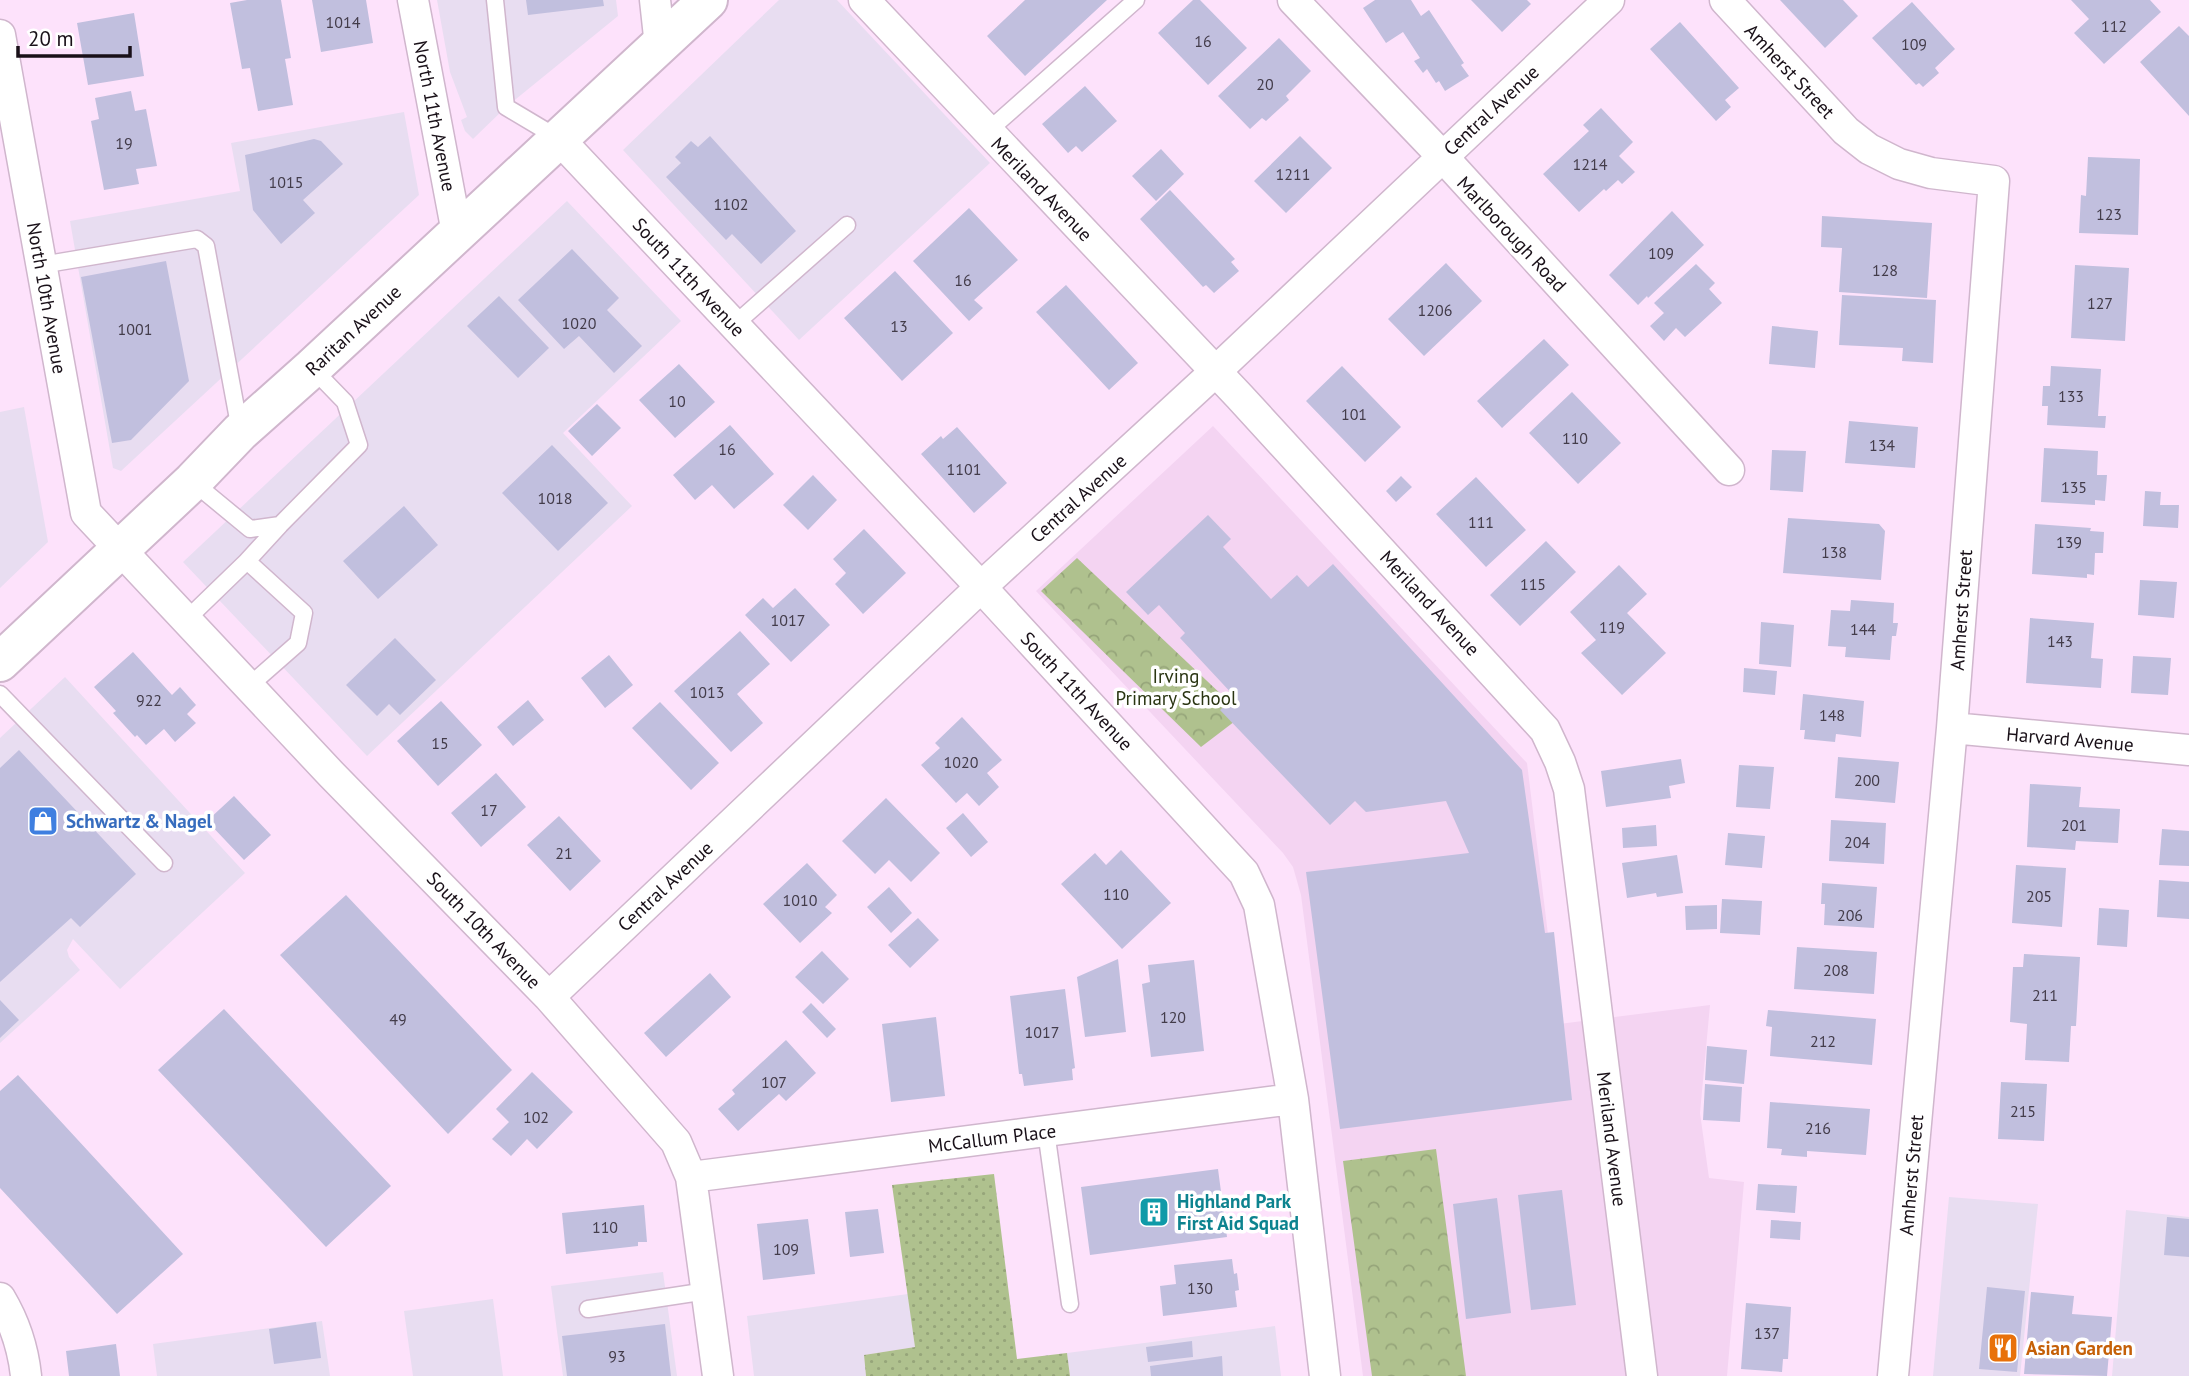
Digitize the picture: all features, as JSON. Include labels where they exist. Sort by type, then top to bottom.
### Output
[{"type":"main road","name":"Raritan Avenue","points":[[0,662],[193,481],[240,432],[708,0]]},
{"type":"street","name":"North 11th Avenue","points":[[413,0],[457,233]]},
{"type":"street","points":[[655,0],[660,46]]},
{"type":"street","name":"Meriland Avenue","points":[[864,0],[1216,371],[1545,730],[1569,789],[1642,1376]]},
{"type":"street","name":"Marlborough Road","points":[[1293,0],[1442,156],[1729,470]]},
{"type":"street","name":"Central Avenue","points":[[549,997],[981,587],[1216,371],[1609,0]]},
{"type":"street","name":"Amherst Street","points":[[1724,0],[1846,131],[1869,149],[1899,164],[1931,173],[1994,181],[1952,728],[1893,1376]]},
{"type":"street","name":"North 10th Avenue","points":[[0,35],[86,513],[120,550]]},
{"type":"street","name":"South 11th Avenue","points":[[558,138],[981,587],[1244,873],[1259,905],[1293,1099],[1325,1376]]},
{"type":"street","name":"South 10th Avenue","points":[[120,550],[331,774],[549,997],[676,1142],[691,1177],[718,1376]]},
{"type":"street","name":"Harvard Avenue","points":[[1952,728],[2189,750]]},
{"type":"street","name":"McCallum Place","points":[[691,1177],[1293,1099]]},
{"type":"street","points":[[0,1298],[14,1322],[24,1352],[26,1376]]},
{"type":"lane","points":[[495,0],[506,107],[558,138]]},
{"type":"lane","points":[[988,131],[1136,0]]},
{"type":"lane","points":[[734,325],[847,225]]},
{"type":"lane","points":[[41,265],[197,239],[206,246],[240,432]]},
{"type":"lane","points":[[186,620],[359,445],[345,402],[312,368]]},
{"type":"lane","points":[[193,481],[250,529],[280,525]]},
{"type":"lane","points":[[247,561],[304,613],[298,643],[248,686]]},
{"type":"lane","points":[[0,694],[164,863]]},
{"type":"lane","points":[[1045,1131],[1070,1304]]},
{"type":"lane","points":[[588,1309],[707,1291]]},
{"type":"shaded area","points":[[437,0],[616,0],[618,16],[506,107],[473,139],[465,131],[461,120],[467,117],[450,72]]},
{"type":"shaded area","points":[[779,0],[837,0],[990,163],[799,340],[623,150]]},
{"type":"shaded area","points":[[404,112],[419,195],[121,471],[113,468],[70,221],[240,191],[231,143]]},
{"type":"shaded area","points":[[567,201],[681,321],[563,433],[632,506],[367,756],[183,562]]},
{"type":"shaded area","points":[[24,407],[48,542],[0,588],[0,412]]},
{"type":"shaded area","name":"Irving Primary School","points":[[1213,426],[1527,763],[1559,1024],[1710,1005],[1700,1113],[1709,1178],[1744,1182],[1727,1376],[1363,1376],[1301,895],[1293,867],[1283,853],[1036,591]]},
{"type":"shaded area","points":[[65,677],[245,873],[120,989],[73,939],[67,950],[69,957],[80,970],[0,1043],[0,738]]},
{"type":"shaded area","points":[[1949,1197],[2038,1204],[2020,1376],[1933,1376]]},
{"type":"shaded area","points":[[2126,1210],[2189,1217],[2189,1376],[2112,1376]]},
{"type":"shaded area","points":[[663,1272],[677,1376],[563,1376],[551,1286]]},
{"type":"shaded area","points":[[908,1294],[915,1347],[864,1355],[866,1376],[754,1376],[747,1316]]},
{"type":"shaded area","points":[[493,1299],[503,1376],[413,1376],[404,1311]]},
{"type":"shaded area","points":[[322,1321],[330,1376],[157,1376],[153,1344]]},
{"type":"shaded area","points":[[1275,1326],[1281,1376],[1070,1376],[1067,1353]]},
{"type":"green space","name":"Irving Primary School","points":[[1077,558],[1243,715],[1201,747],[1041,591]]},
{"type":"green space","points":[[1436,1149],[1466,1376],[1372,1376],[1343,1161]]},
{"type":"green space","points":[[994,1174],[1017,1359],[1067,1353],[1070,1376],[866,1376],[864,1355],[915,1347],[892,1185]]},
{"type":"building","points":[[281,0],[291,58],[285,59],[293,105],[258,111],[250,68],[242,69],[230,3]]},
{"type":"building","points":[[312,0],[366,0],[373,43],[321,52]]},
{"type":"building","points":[[526,0],[603,0],[604,6],[528,15]]},
{"type":"building","points":[[1025,0],[1107,0],[1025,76],[987,36]]},
{"type":"building","points":[[1193,0],[1200,0],[1247,48],[1208,85],[1158,33]]},
{"type":"building","points":[[1375,0],[1411,0],[1421,16],[1429,10],[1464,63],[1461,65],[1469,76],[1445,91],[1427,69],[1423,73],[1414,61],[1420,58],[1403,32],[1386,43],[1363,8]]},
{"type":"building","points":[[1471,0],[1527,0],[1531,4],[1502,32]]},
{"type":"building","points":[[1780,0],[1843,0],[1858,16],[1825,48]]},
{"type":"building","points":[[2071,0],[2150,0],[2161,12],[2104,64],[2074,33],[2089,19]]},
{"type":"building","points":[[1912,2],[1955,49],[1935,68],[1939,73],[1923,87],[1919,83],[1916,85],[1872,38]]},
{"type":"building","points":[[134,13],[144,76],[88,85],[77,23]]},
{"type":"building","points":[[1680,22],[1739,88],[1725,100],[1731,107],[1716,121],[1650,49]]},
{"type":"building","points":[[2179,26],[2189,36],[2189,116],[2140,62]]},
{"type":"building","points":[[1279,38],[1311,71],[1286,96],[1289,100],[1266,121],[1262,118],[1250,129],[1218,96]]},
{"type":"building","points":[[1085,86],[1117,121],[1082,152],[1076,146],[1068,153],[1042,124]]},
{"type":"building","points":[[131,91],[135,111],[146,109],[157,166],[136,169],[139,184],[104,190],[91,121],[99,119],[95,98]]},
{"type":"building","points":[[1601,108],[1633,142],[1619,156],[1635,172],[1622,184],[1618,180],[1606,191],[1604,189],[1579,212],[1543,174],[1589,131],[1583,125]]},
{"type":"building","points":[[710,136],[796,231],[761,264],[732,234],[726,240],[666,177],[681,163],[675,157],[691,141],[698,147]]},
{"type":"building","points":[[1300,136],[1332,168],[1286,213],[1254,181]]},
{"type":"building","points":[[314,139],[321,141],[343,164],[303,200],[315,213],[281,244],[253,210],[245,155]]},
{"type":"building","points":[[1161,149],[1184,174],[1156,201],[1132,176]]},
{"type":"building","points":[[2088,157],[2140,159],[2138,235],[2079,233],[2081,195],[2086,196]]},
{"type":"building","points":[[1170,190],[1235,259],[1231,262],[1239,271],[1214,293],[1206,285],[1203,287],[1140,219]]},
{"type":"building","points":[[969,208],[1018,260],[974,300],[983,308],[969,321],[913,261]]},
{"type":"building","points":[[1672,211],[1704,245],[1638,305],[1609,275]]},
{"type":"building","points":[[1822,216],[1932,223],[1927,298],[1839,292],[1842,248],[1821,247]]},
{"type":"building","points":[[572,249],[619,298],[607,310],[642,346],[614,373],[579,336],[564,349],[518,300]]},
{"type":"building","points":[[166,261],[189,381],[131,440],[112,443],[81,277]]},
{"type":"building","points":[[1446,263],[1482,301],[1424,356],[1388,319]]},
{"type":"building","points":[[1696,264],[1715,283],[1709,289],[1722,303],[1685,337],[1676,328],[1664,341],[1650,326],[1664,313],[1654,303]]},
{"type":"building","points":[[2075,265],[2129,268],[2125,341],[2071,338]]},
{"type":"building","points":[[895,271],[953,333],[902,381],[844,318]]},
{"type":"building","points":[[1066,285],[1138,363],[1109,390],[1036,312]]},
{"type":"building","points":[[1842,295],[1936,300],[1933,363],[1902,361],[1903,348],[1839,345]]},
{"type":"building","points":[[499,296],[549,348],[518,378],[467,326]]},
{"type":"building","points":[[1772,326],[1818,331],[1815,368],[1769,364]]},
{"type":"building","points":[[1544,339],[1569,365],[1502,428],[1477,401]]},
{"type":"building","points":[[679,364],[715,402],[675,438],[639,400]]},
{"type":"building","points":[[1342,366],[1401,427],[1365,462],[1306,401]]},
{"type":"building","points":[[2051,366],[2101,369],[2098,416],[2106,416],[2105,428],[2047,425],[2048,406],[2042,406],[2043,386],[2050,386]]},
{"type":"building","points":[[1572,392],[1621,443],[1578,484],[1529,433]]},
{"type":"building","points":[[597,404],[621,428],[592,456],[568,431]]},
{"type":"building","points":[[1849,421],[1918,427],[1915,468],[1845,463]]},
{"type":"building","points":[[730,425],[774,474],[734,509],[712,485],[695,500],[673,475]]},
{"type":"building","points":[[957,427],[1007,483],[974,513],[921,454],[941,436],[943,439]]},
{"type":"building","points":[[552,445],[608,503],[558,551],[502,493]]},
{"type":"building","points":[[2044,448],[2098,451],[2097,475],[2107,475],[2105,501],[2095,500],[2095,505],[2041,502]]},
{"type":"building","points":[[1772,450],[1806,451],[1803,492],[1770,490]]},
{"type":"building","points":[[813,475],[837,500],[808,530],[783,505]]},
{"type":"building","points":[[1401,476],[1412,487],[1396,502],[1386,491]]},
{"type":"building","points":[[1476,477],[1526,530],[1486,567],[1436,514]]},
{"type":"building","points":[[2145,491],[2161,492],[2160,505],[2179,505],[2178,528],[2143,526]]},
{"type":"building","points":[[404,506],[438,545],[378,599],[343,561]]},
{"type":"building","points":[[1208,515],[1231,539],[1223,547],[1271,599],[1297,575],[1308,587],[1333,564],[1522,770],[1545,933],[1554,932],[1572,1100],[1340,1129],[1306,872],[1469,853],[1446,801],[1366,812],[1355,801],[1330,825],[1220,710],[1235,697],[1180,638],[1185,633],[1159,605],[1148,615],[1126,592]]},
{"type":"building","points":[[1788,518],[1879,524],[1885,531],[1881,580],[1783,573]]},
{"type":"building","points":[[2035,524],[2091,528],[2090,531],[2104,532],[2103,553],[2095,553],[2094,575],[2087,574],[2087,578],[2032,574]]},
{"type":"building","points":[[864,529],[906,573],[863,614],[835,584],[846,573],[833,559]]},
{"type":"building","points":[[1546,541],[1576,572],[1520,626],[1490,595]]},
{"type":"building","points":[[1619,565],[1647,594],[1627,613],[1666,653],[1622,695],[1581,653],[1596,640],[1570,612]]},
{"type":"building","points":[[2140,580],[2177,582],[2174,618],[2138,615]]},
{"type":"building","points":[[795,588],[830,625],[791,662],[745,615],[763,598],[773,608]]},
{"type":"building","points":[[1851,600],[1894,603],[1893,623],[1898,623],[1896,636],[1892,636],[1890,660],[1845,657],[1846,647],[1828,646],[1831,610],[1850,611]]},
{"type":"building","points":[[2030,618],[2094,623],[2091,658],[2103,659],[2101,688],[2026,683]]},
{"type":"building","points":[[1761,622],[1794,625],[1791,667],[1759,664]]},
{"type":"building","points":[[740,631],[770,664],[737,694],[763,723],[731,752],[674,691]]},
{"type":"building","points":[[395,638],[436,680],[400,715],[389,704],[377,716],[346,685]]},
{"type":"building","points":[[133,652],[172,695],[180,687],[196,705],[187,714],[196,723],[175,742],[164,729],[146,745],[113,713],[116,711],[94,687]]},
{"type":"building","points":[[609,655],[633,685],[605,708],[581,678]]},
{"type":"building","points":[[2133,656],[2171,658],[2168,695],[2131,693]]},
{"type":"building","points":[[1744,668],[1777,671],[1775,695],[1743,692]]},
{"type":"building","points":[[1803,694],[1864,701],[1861,737],[1836,734],[1835,742],[1804,739],[1805,730],[1800,730]]},
{"type":"building","points":[[528,700],[544,720],[513,746],[497,727]]},
{"type":"building","points":[[441,701],[482,745],[438,786],[397,741]]},
{"type":"building","points":[[660,702],[719,763],[691,790],[632,728]]},
{"type":"building","points":[[962,717],[1002,760],[987,773],[999,787],[979,806],[967,793],[956,803],[921,765],[940,748],[935,743]]},
{"type":"building","name":"Schwartz & Nagel","points":[[19,750],[136,874],[80,927],[71,918],[0,982],[0,768]]},
{"type":"building","points":[[1838,757],[1899,762],[1895,803],[1835,798]]},
{"type":"building","points":[[1681,759],[1685,783],[1669,786],[1671,798],[1606,807],[1601,771]]},
{"type":"building","points":[[1739,765],[1774,767],[1770,809],[1736,807]]},
{"type":"building","points":[[496,773],[526,807],[481,847],[451,813]]},
{"type":"building","points":[[2030,784],[2081,787],[2079,807],[2120,809],[2118,843],[2076,841],[2075,850],[2027,847]]},
{"type":"building","points":[[234,796],[271,835],[244,860],[207,821]]},
{"type":"building","points":[[886,798],[940,853],[911,882],[889,860],[875,874],[842,841]]},
{"type":"building","points":[[963,813],[988,842],[971,857],[946,828]]},
{"type":"building","points":[[559,816],[601,861],[570,891],[527,845]]},
{"type":"building","points":[[1831,820],[1886,823],[1884,864],[1829,861]]},
{"type":"building","points":[[1656,825],[1657,846],[1623,848],[1622,828]]},
{"type":"building","points":[[2162,829],[2189,831],[2189,866],[2159,865]]},
{"type":"building","points":[[1728,833],[1765,836],[1762,868],[1725,865]]},
{"type":"building","points":[[1121,850],[1171,903],[1122,949],[1061,884],[1095,853],[1106,865]]},
{"type":"building","points":[[1677,855],[1683,893],[1657,897],[1656,893],[1627,898],[1622,863]]},
{"type":"building","points":[[807,863],[837,895],[825,907],[832,913],[800,943],[763,904]]},
{"type":"building","points":[[2016,865],[2066,868],[2062,927],[2012,923]]},
{"type":"building","points":[[2159,880],[2189,882],[2189,919],[2157,917]]},
{"type":"building","points":[[1822,883],[1877,887],[1874,928],[1824,925]]},
{"type":"building","points":[[889,887],[912,913],[891,933],[867,907]]},
{"type":"building","points":[[346,895],[512,1070],[448,1134],[280,955]]},
{"type":"building","points":[[1722,899],[1762,901],[1760,935],[1720,933]]},
{"type":"building","points":[[1717,905],[1717,929],[1686,930],[1685,906]]},
{"type":"building","points":[[2099,908],[2129,910],[2127,947],[2097,945]]},
{"type":"building","points":[[918,918],[939,940],[910,968],[888,945]]},
{"type":"building","points":[[1797,947],[1877,952],[1874,994],[1794,989]]},
{"type":"building","points":[[822,951],[849,979],[823,1004],[795,977]]},
{"type":"building","points":[[2024,954],[2080,957],[2076,1026],[2071,1026],[2069,1062],[2025,1060],[2027,1024],[2010,1022],[2013,967],[2023,967]]},
{"type":"building","points":[[1118,959],[1126,1032],[1085,1037],[1077,977]]},
{"type":"building","points":[[1194,960],[1204,1051],[1151,1057],[1142,984],[1150,982],[1148,965]]},
{"type":"building","points":[[710,973],[731,997],[666,1057],[644,1033]]},
{"type":"building","points":[[1065,989],[1075,1068],[1072,1069],[1073,1080],[1024,1086],[1022,1074],[1019,1074],[1010,996]]},
{"type":"building","points":[[0,1000],[19,1020],[0,1038]]},
{"type":"building","points":[[811,1003],[836,1029],[827,1038],[802,1012]]},
{"type":"building","points":[[224,1009],[391,1186],[326,1247],[158,1070]]},
{"type":"building","points":[[1768,1010],[1876,1019],[1872,1065],[1770,1056],[1772,1027],[1766,1026]]},
{"type":"building","points":[[936,1017],[945,1096],[891,1102],[882,1024]]},
{"type":"building","points":[[786,1040],[816,1073],[786,1101],[779,1094],[738,1131],[718,1109],[735,1094],[732,1090]]},
{"type":"building","points":[[1707,1046],[1747,1050],[1744,1084],[1705,1080]]},
{"type":"building","points":[[532,1072],[573,1112],[537,1149],[527,1139],[511,1156],[492,1139],[509,1122],[496,1109]]},
{"type":"building","points":[[18,1075],[183,1254],[117,1314],[0,1188],[0,1091]]},
{"type":"building","points":[[2001,1082],[2047,1084],[2044,1141],[1998,1139]]},
{"type":"building","points":[[1705,1084],[1742,1087],[1740,1122],[1703,1120]]},
{"type":"building","points":[[1770,1102],[1870,1109],[1866,1155],[1807,1151],[1807,1157],[1781,1155],[1782,1149],[1767,1148]]},
{"type":"building","name":"Highland Park First Aid Squad","points":[[1218,1169],[1227,1237],[1090,1255],[1081,1187]]},
{"type":"building","points":[[1758,1184],[1797,1186],[1795,1213],[1756,1210]]},
{"type":"building","points":[[1562,1190],[1576,1305],[1531,1310],[1518,1195]]},
{"type":"building","points":[[1497,1198],[1511,1313],[1466,1319],[1453,1204]]},
{"type":"building","points":[[644,1205],[647,1242],[638,1242],[638,1246],[566,1254],[562,1213]]},
{"type":"building","points":[[878,1209],[884,1253],[850,1257],[845,1212]]},
{"type":"building","points":[[2167,1217],[2189,1219],[2189,1257],[2164,1255]]},
{"type":"building","points":[[808,1219],[815,1274],[763,1280],[757,1224]]},
{"type":"building","points":[[1771,1220],[1801,1222],[1800,1240],[1770,1238]]},
{"type":"building","points":[[1232,1259],[1239,1290],[1235,1291],[1237,1307],[1163,1316],[1160,1286],[1176,1284],[1174,1265]]},
{"type":"building","points":[[1987,1287],[2025,1291],[2017,1372],[1979,1369]]},
{"type":"building","points":[[2031,1292],[2074,1296],[2072,1314],[2112,1317],[2107,1376],[2024,1374]]},
{"type":"building","points":[[1746,1303],[1791,1307],[1788,1359],[1783,1359],[1782,1372],[1741,1369]]},
{"type":"building","points":[[316,1322],[321,1358],[274,1364],[269,1329]]},
{"type":"building","points":[[665,1324],[671,1376],[567,1376],[562,1336]]},
{"type":"building","points":[[1192,1341],[1193,1357],[1148,1362],[1146,1347]]},
{"type":"building","points":[[116,1344],[120,1376],[69,1376],[66,1351]]},
{"type":"building","points":[[1222,1356],[1223,1376],[1151,1376],[1150,1366]]},
{"type":"place","name":"Schwartz & Nagel","points":[[43,821]]},
{"type":"place","name":"Highland Park First Aid Squad","points":[[1154,1212]]},
{"type":"place","name":"Asian Garden","points":[[2003,1348]]}]
